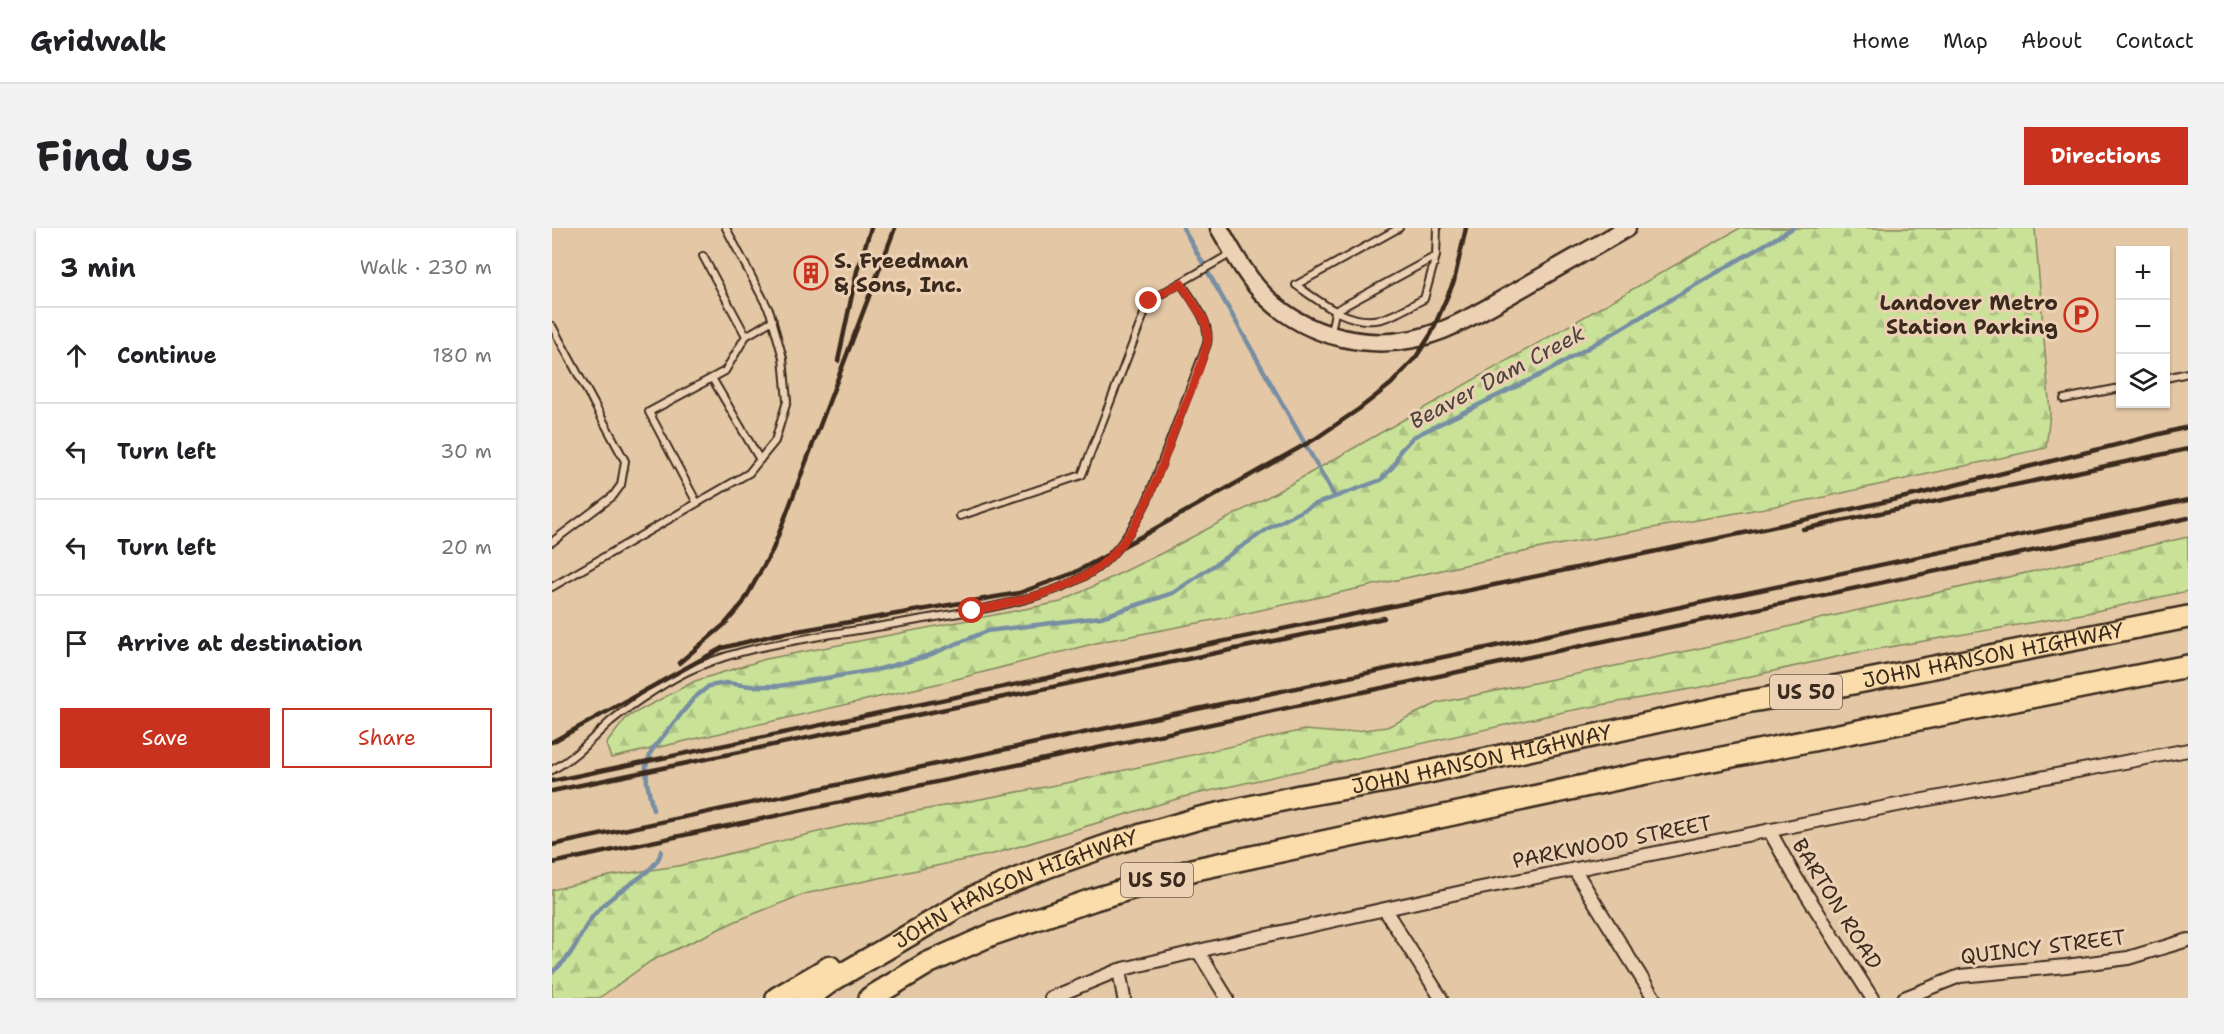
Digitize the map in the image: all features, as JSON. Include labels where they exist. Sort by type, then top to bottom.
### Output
[{"type":"highway","name":"JOHN HANSON HIGHWAY","points":[[807,998],[831,981],[976,896],[1049,866],[1118,842],[1200,818],[1300,796],[1392,780],[1746,702],[2188,617]]},
{"type":"highway","name":"JOHN HANSON HIGHWAY","points":[[870,998],[928,963],[993,934],[1095,899],[1196,869],[1293,846],[1631,776],[2188,666]]},
{"type":"highway","points":[[777,998],[834,965],[932,922]]},
{"type":"main road","points":[[1219,228],[1248,276],[1273,303],[1308,326],[1330,335],[1368,342],[1394,342],[1442,331],[1627,228]]},
{"type":"street","name":"PARKWOOD STREET","points":[[1059,996],[1119,970],[1385,910],[1769,830],[2188,750]]},
{"type":"street","name":"BARTON ROAD","points":[[1769,830],[1793,873],[1872,998]]},
{"type":"street","points":[[1574,869],[1654,998]]},
{"type":"street","points":[[1385,910],[1441,998]]},
{"type":"street","name":"QUINCY STREET","points":[[1904,998],[1960,976],[2128,958],[2188,940]]},
{"type":"street","points":[[1198,951],[1227,998]]},
{"type":"street","points":[[1119,970],[1124,998]]},
{"type":"lane","points":[[552,587],[749,473],[775,441],[787,401],[783,358],[770,312],[726,228]]},
{"type":"lane","points":[[1399,228],[1296,285],[1335,312],[1362,319],[1381,319],[1424,299],[1436,256],[1437,228]]},
{"type":"lane","points":[[960,516],[1082,475],[1149,301],[1233,252]]},
{"type":"lane","points":[[703,256],[746,336]]},
{"type":"lane","points":[[1330,335],[1335,312],[1436,256]]},
{"type":"lane","points":[[552,770],[570,759],[625,710],[688,671],[721,658],[759,646],[972,611],[1022,600],[1078,579],[1096,569],[1121,544],[1147,501],[1207,344],[1208,332],[1205,321],[1181,283]]},
{"type":"lane","points":[[697,503],[649,412],[725,371],[746,336],[773,320]]},
{"type":"lane","points":[[552,326],[625,461],[621,485],[613,496],[552,542]]},
{"type":"lane","points":[[2170,377],[2188,373]]},
{"type":"lane","points":[[712,378],[760,460]]},
{"type":"lane","points":[[2064,399],[2116,389]]},
{"type":"green space","points":[[1740,228],[2035,228],[2050,413],[2046,448],[1815,499],[1546,547],[1229,617],[1100,642],[945,682],[611,758],[606,744],[627,717],[695,681],[766,659],[1061,602],[1162,553],[1275,493]]},
{"type":"green space","points":[[2188,537],[2188,591],[2087,613],[1854,653],[1707,686],[1568,711],[1187,796],[997,853],[804,894],[736,921],[651,961],[599,998],[552,998],[552,890],[609,876],[678,866],[859,822],[1076,781],[1304,730],[1341,733],[1387,727],[1438,703],[1701,648],[1832,616]]},
{"type":"waterway","points":[[1183,228],[1335,497]]},
{"type":"waterway","name":"Beaver Dam Creek","points":[[653,810],[646,766],[652,750],[694,698],[709,686],[727,683],[779,686],[880,669],[927,656],[987,631],[1101,617],[1173,593],[1269,528],[1313,505],[1381,480],[1395,464],[1400,451],[1413,437],[1550,370],[1793,228]]},
{"type":"waterway","name":"Beaver Dam Creek","points":[[552,972],[569,955],[596,912],[649,870],[659,858],[661,851]]},
{"type":"railway","points":[[838,361],[857,271],[871,228]]},
{"type":"railway","points":[[679,663],[725,624],[743,603],[773,549],[895,228]]},
{"type":"railway","points":[[552,742],[722,648],[774,635],[1019,593],[1074,573],[1315,439],[1391,384],[1416,357],[1431,334],[1454,281],[1466,228]]},
{"type":"railway","points":[[552,781],[1763,529],[1919,494],[2188,427]]},
{"type":"railway","points":[[1803,529],[2188,449]]},
{"type":"railway","points":[[552,845],[2188,500]]},
{"type":"railway","points":[[552,863],[2188,518]]},
{"type":"railway","points":[[552,791],[1384,618]]},
{"type":"place","name":"S. Freedman & Sons, Inc.","points":[[811,273]]},
{"type":"place","name":"Landover Metro Station Parking","points":[[2081,315]]},
{"type":"route","points":[[972,611],[1041,594],[1089,573],[1102,564],[1121,544],[1137,520],[1161,467],[1208,337],[1205,321],[1181,283],[1149,301]]}]
